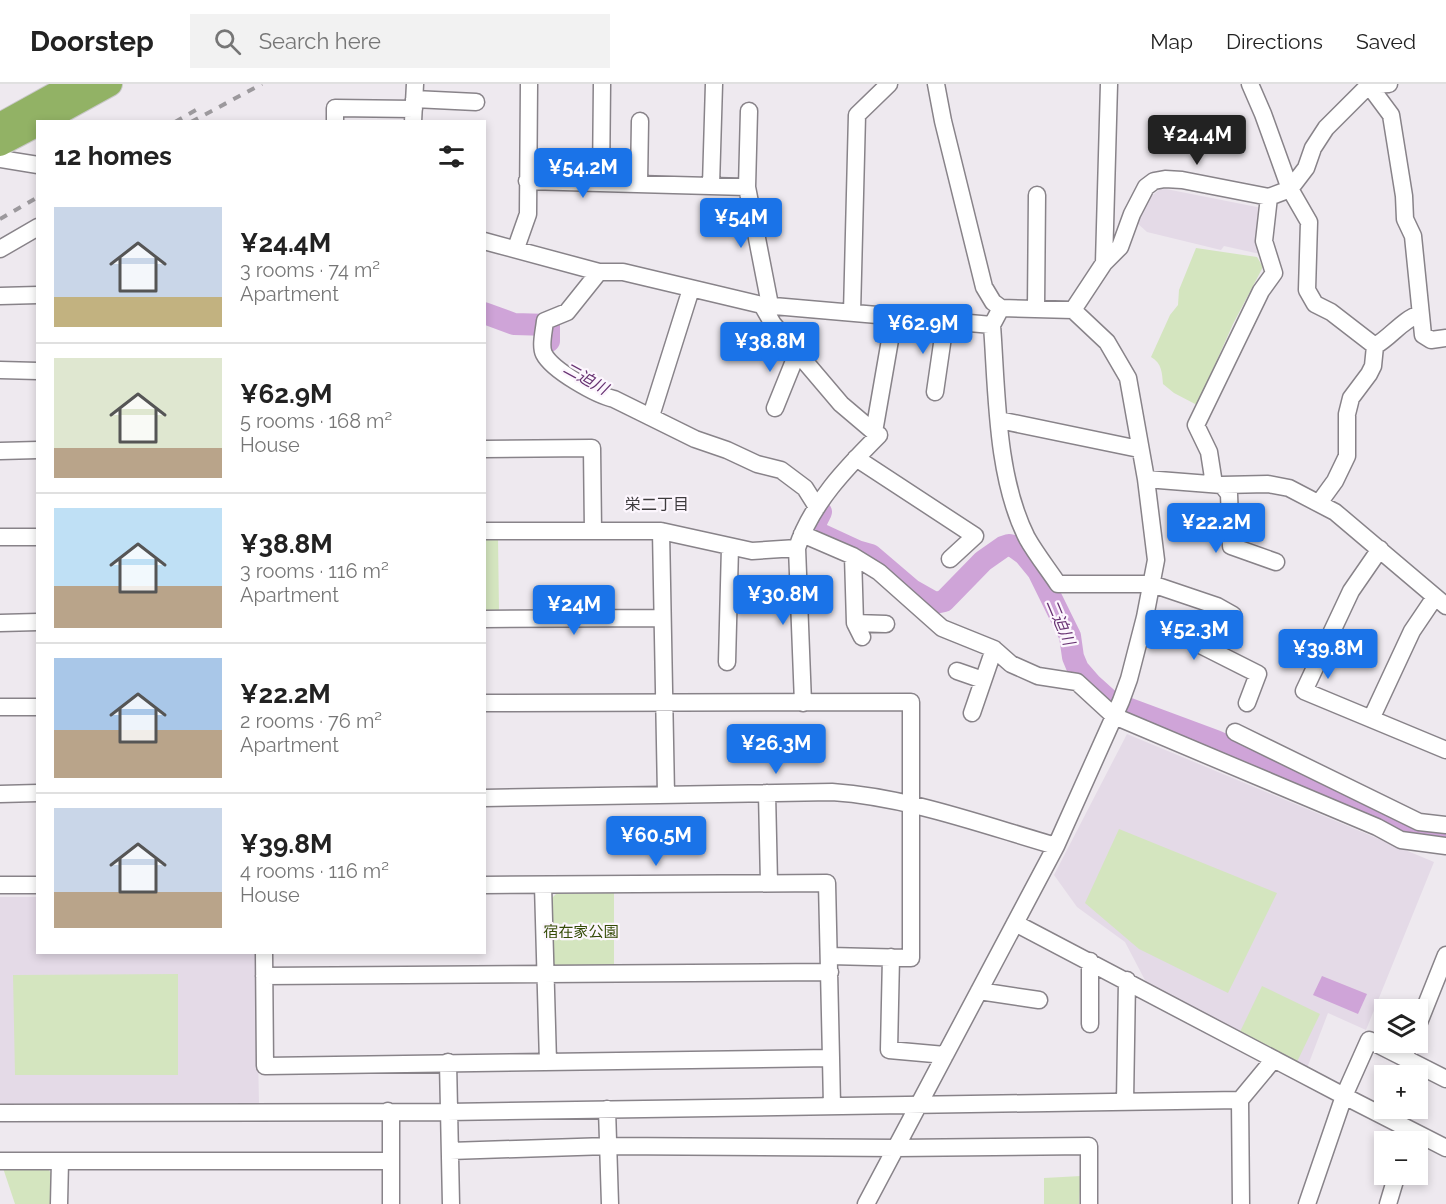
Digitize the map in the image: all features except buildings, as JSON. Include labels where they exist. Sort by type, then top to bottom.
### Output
[{"type":"highway","points":[[0,125],[74,84]]},
{"type":"highway","points":[[43,120],[110,84]]},
{"type":"highway","points":[[0,144],[36,124]]},
{"type":"street","points":[[516,248],[528,214],[529,84]]},
{"type":"street","points":[[601,182],[602,84]]},
{"type":"street","points":[[711,185],[714,84]]},
{"type":"street","points":[[852,313],[857,115],[889,84]]},
{"type":"street","points":[[866,1204],[1056,846],[1129,679],[1145,617],[1156,560],[1146,479],[1128,378],[1107,342],[1073,310],[1001,308],[993,302],[984,287],[936,84]]},
{"type":"street","points":[[1104,263],[1109,84]]},
{"type":"street","points":[[1250,84],[1290,189],[1309,222],[1307,290],[1315,304],[1331,312],[1375,346]]},
{"type":"street","points":[[1073,310],[1104,263],[1120,247],[1132,214],[1146,187],[1154,181],[1182,180],[1269,197],[1290,189],[1306,168],[1313,148],[1326,128],[1368,85],[1389,84]]},
{"type":"street","points":[[1368,85],[1391,115],[1404,196],[1405,219],[1413,236],[1423,335],[1431,340],[1446,338]]},
{"type":"street","points":[[335,120],[335,108],[476,102]]},
{"type":"street","points":[[749,111],[747,187],[766,305],[773,324],[841,404],[879,435],[856,458],[817,507],[799,541],[802,702]]},
{"type":"street","points":[[639,183],[640,121]]},
{"type":"street","points":[[0,159],[36,165]]},
{"type":"street","points":[[527,181],[747,187]]},
{"type":"street","points":[[1036,308],[1037,195]]},
{"type":"street","points":[[1269,197],[1264,241],[1274,273],[1261,291],[1196,425],[1209,452],[1218,484],[1229,494],[1231,546],[1276,562]]},
{"type":"street","points":[[0,249],[36,228]]},
{"type":"street","points":[[486,241],[599,272],[623,272],[766,305],[992,325]]},
{"type":"street","points":[[599,272],[567,312],[544,327],[543,351],[551,364],[603,397],[614,399],[695,439],[757,464],[781,470],[805,488],[817,507]]},
{"type":"street","points":[[651,416],[691,289]]},
{"type":"street","points":[[0,296],[36,295]]},
{"type":"street","points":[[1001,308],[992,325],[999,420],[1011,497],[1028,538],[1058,584],[1152,584],[1217,606],[1233,615]]},
{"type":"street","points":[[1375,346],[1387,339],[1412,317],[1420,314]]},
{"type":"street","points":[[874,432],[894,317]]},
{"type":"street","points":[[935,392],[945,322]]},
{"type":"street","points":[[1319,503],[1335,481],[1347,456],[1347,414],[1351,398],[1373,366],[1375,346]]},
{"type":"street","points":[[775,408],[798,351]]},
{"type":"street","points":[[0,370],[36,370]]},
{"type":"street","points":[[999,420],[1139,449]]},
{"type":"street","points":[[486,449],[592,448],[593,531]]},
{"type":"street","points":[[0,451],[36,450]]},
{"type":"street","points":[[856,458],[975,536],[950,559]]},
{"type":"street","points":[[1146,479],[1218,484],[1268,484],[1289,488],[1335,512],[1441,602],[1412,631],[1371,719]]},
{"type":"street","points":[[486,531],[661,531],[752,551],[799,541],[853,556],[879,572],[942,628],[994,650],[1011,664],[1038,676],[1077,682],[1117,709],[1401,840],[1446,846]]},
{"type":"street","points":[[661,531],[666,795]]},
{"type":"street","points":[[0,537],[36,537]]},
{"type":"street","points":[[727,662],[730,547]]},
{"type":"street","points":[[1380,549],[1351,591],[1304,691],[1371,719],[1444,743]]},
{"type":"street","points":[[853,556],[859,630],[886,624]]},
{"type":"street","points":[[1145,617],[1258,674],[1247,704]]},
{"type":"street","points":[[486,619],[662,618]]},
{"type":"street","points":[[0,623],[36,622]]},
{"type":"street","points":[[972,713],[994,650]]},
{"type":"street","points":[[957,671],[983,680]]},
{"type":"street","points":[[264,976],[546,974],[830,964],[891,957],[911,958],[911,702],[486,704]]},
{"type":"street","points":[[0,707],[36,706]]},
{"type":"street","points":[[1235,732],[1419,822],[1446,825]]},
{"type":"street","points":[[486,798],[832,792],[858,794],[888,798],[1056,846]]},
{"type":"street","points":[[0,794],[36,793]]},
{"type":"street","points":[[767,793],[769,883]]},
{"type":"street","points":[[486,885],[827,883],[832,1106]]},
{"type":"street","points":[[0,885],[36,885]]},
{"type":"street","points":[[543,885],[548,1062]]},
{"type":"street","points":[[1016,922],[1344,1096],[1402,1131]]},
{"type":"street","points":[[264,954],[265,1066],[831,1058]]},
{"type":"street","points":[[1428,1000],[1446,955]]},
{"type":"street","points":[[891,957],[889,1050],[945,1055]]},
{"type":"street","points":[[1090,961],[1090,1024]]},
{"type":"street","points":[[1125,1102],[1127,980]]},
{"type":"street","points":[[979,991],[1039,1000]]},
{"type":"street","points":[[1307,1204],[1344,1096],[1369,1040],[1374,1041]]},
{"type":"street","points":[[1411,1053],[1446,1079]]},
{"type":"street","points":[[1241,1204],[1239,1100],[1274,1059]]},
{"type":"street","points":[[448,1062],[450,1204]]},
{"type":"street","points":[[0,1113],[447,1112],[1239,1100]]},
{"type":"street","points":[[607,1109],[610,1204]]},
{"type":"street","points":[[388,1111],[391,1117],[391,1204]]},
{"type":"street","points":[[1428,1142],[1446,1148]]},
{"type":"street","points":[[450,1151],[608,1146],[896,1148],[1089,1146],[1089,1204]]},
{"type":"street","points":[[0,1161],[391,1161]]},
{"type":"street","points":[[59,1204],[60,1161]]},
{"type":"street","points":[[1388,1204],[1394,1185]]},
{"type":"shaded area","points":[[1161,188],[1262,208],[1256,235],[1260,254],[1224,246],[1221,250],[1147,232],[1136,222],[1147,200]]},
{"type":"shaded area","points":[[1127,734],[1434,862],[1379,999],[1374,999],[1374,1010],[1366,1030],[1328,1013],[1307,1068],[1147,984],[1125,942],[1077,907],[1054,875]]},
{"type":"shaded area","points":[[0,897],[36,897],[36,954],[256,954],[259,1104],[0,1110]]},
{"type":"shaded area","points":[[1322,976],[1367,994],[1358,1014],[1313,995]]},
{"type":"green space","points":[[1196,248],[1257,257],[1263,267],[1233,324],[1197,405],[1174,393],[1163,384],[1159,365],[1151,357],[1170,315],[1178,305],[1179,290]]},
{"type":"green space","points":[[486,538],[498,538],[499,612],[486,612]]},
{"type":"green space","points":[[1119,829],[1277,893],[1228,993],[1139,949],[1085,903]]},
{"type":"green space","name":"宿在家公園","points":[[614,893],[614,968],[556,969],[549,962],[548,902],[556,894]]},
{"type":"green space","points":[[178,974],[178,1075],[15,1075],[13,975]]},
{"type":"green space","points":[[1262,986],[1320,1014],[1296,1064],[1238,1036]]},
{"type":"green space","points":[[3,1168],[48,1169],[53,1176],[53,1204],[15,1204]]},
{"type":"green space","points":[[1081,1176],[1079,1204],[1044,1204],[1044,1178]]},
{"type":"waterway","name":"二迫川","points":[[486,314],[514,324],[549,325],[549,341]]},
{"type":"waterway","name":"二迫川","points":[[821,512],[814,526],[818,533],[871,555],[912,590],[935,603],[944,601],[983,561],[1003,547],[1013,546],[1024,554],[1038,571],[1070,636],[1073,657],[1078,669],[1111,702],[1216,741],[1275,767],[1303,774],[1363,801],[1384,820],[1396,827],[1446,833]]},
{"type":"railway","points":[[195,120],[262,84]]},
{"type":"railway","points":[[178,120],[196,110]]},
{"type":"railway","points":[[0,219],[36,198]]},
{"type":"district","name":"栄二丁目","points":[[657,504]]}]
